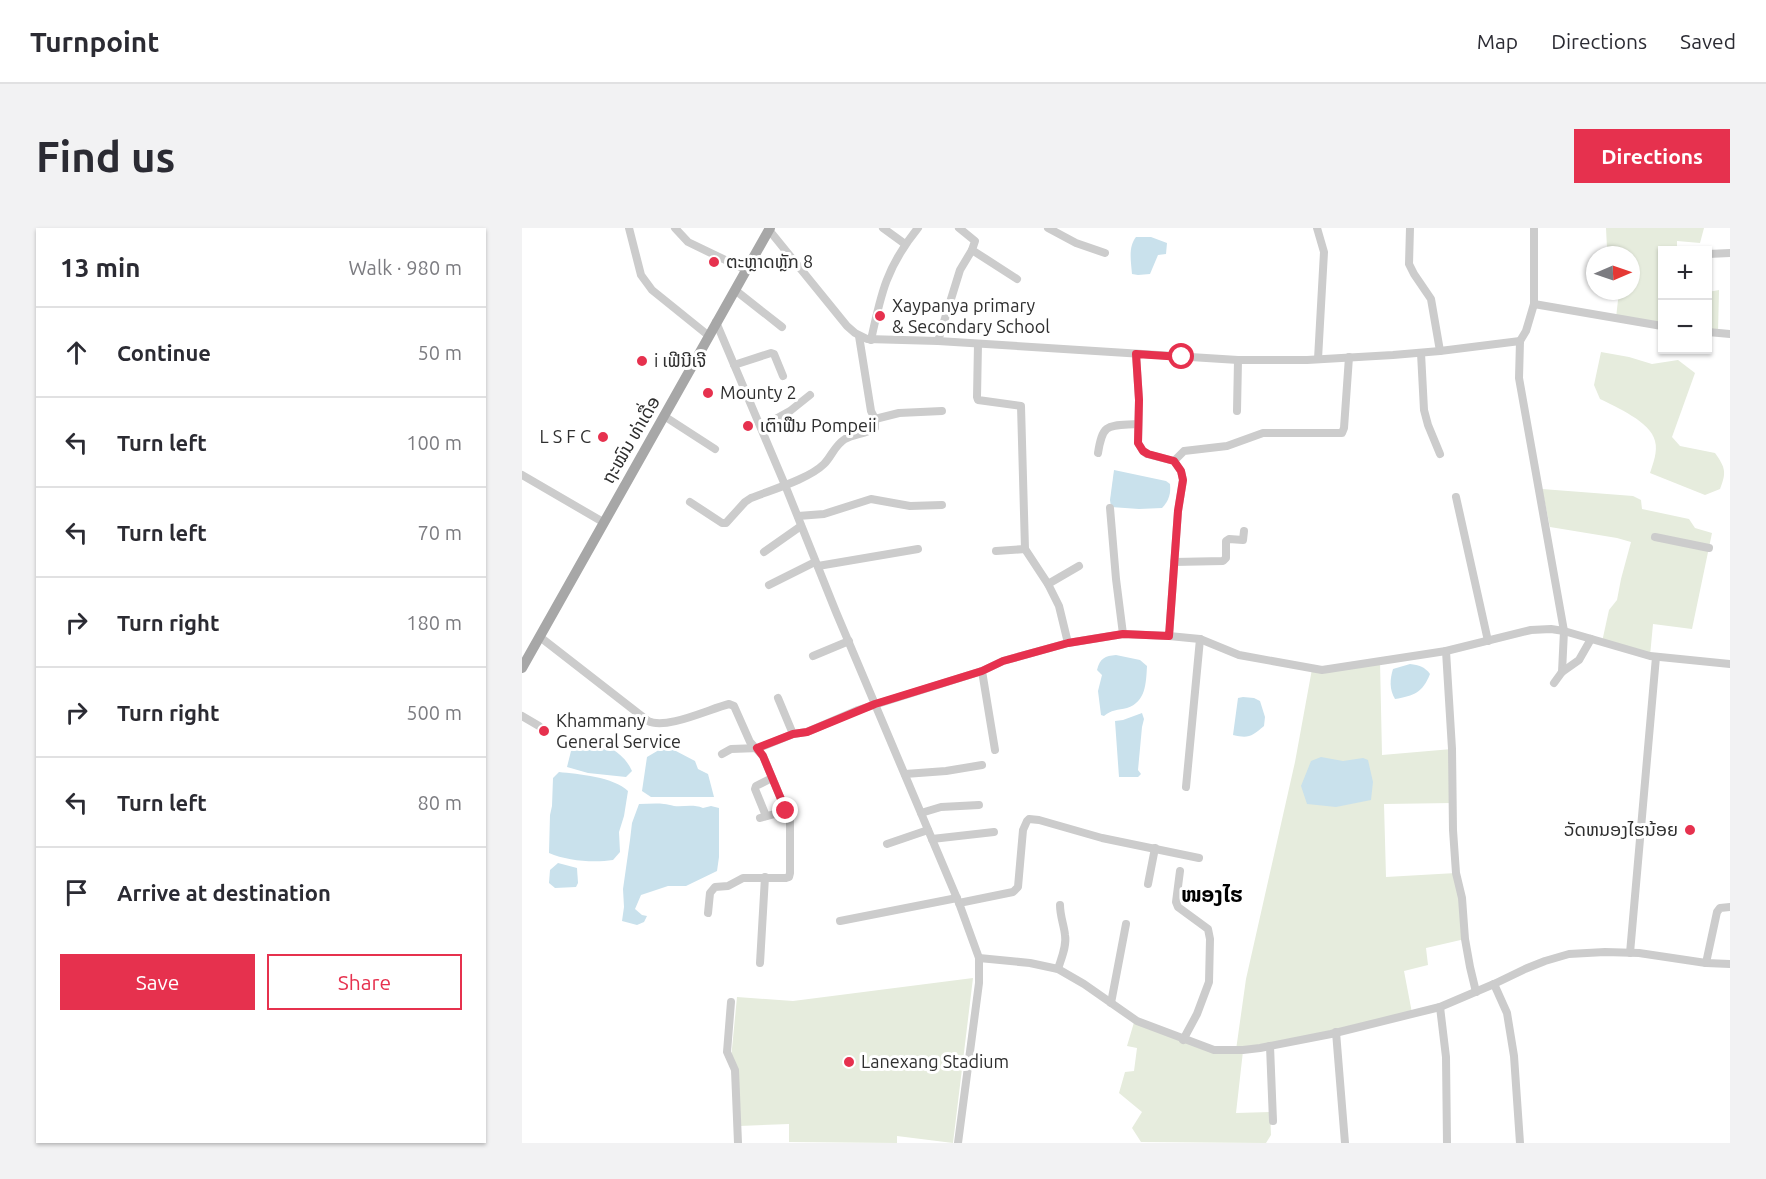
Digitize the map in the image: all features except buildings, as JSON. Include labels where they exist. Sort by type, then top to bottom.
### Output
[{"type":"main road","name":"ຖະໝົນ ທ່າເດື່ອ","points":[[522,668],[769,229]]},
{"type":"street","points":[[629,228],[641,275],[652,290],[708,336]]},
{"type":"street","points":[[675,228],[688,242],[746,270]]},
{"type":"street","points":[[883,228],[905,244]]},
{"type":"street","points":[[871,340],[885,284],[897,257],[918,228]]},
{"type":"street","points":[[938,341],[960,270],[975,243],[959,228]]},
{"type":"street","points":[[1048,228],[1076,243],[1105,253]]},
{"type":"street","points":[[1317,228],[1324,249],[1318,359]]},
{"type":"street","points":[[1410,228],[1409,264],[1431,299],[1440,351]]},
{"type":"street","points":[[1534,228],[1534,304],[1520,341],[1519,378],[1564,631],[1562,672]]},
{"type":"street","points":[[769,229],[847,326],[859,336],[871,340],[938,341],[1238,360],[1318,359],[1421,353],[1520,341]]},
{"type":"street","points":[[972,250],[1017,279]]},
{"type":"street","points":[[1712,254],[1730,253]]},
{"type":"street","points":[[735,290],[782,327]]},
{"type":"street","points":[[1534,304],[1658,325]]},
{"type":"street","points":[[716,322],[958,901],[979,958],[979,983],[958,1143]]},
{"type":"street","points":[[1712,332],[1730,334]]},
{"type":"street","points":[[690,502],[722,523],[726,523],[745,502],[822,466],[836,446],[846,439],[875,428],[859,336]]},
{"type":"street","points":[[978,344],[976,397],[1021,406],[1025,549],[1048,584],[1059,606],[1068,643]]},
{"type":"street","points":[[734,365],[771,353],[774,354],[783,376]]},
{"type":"street","points":[[1421,353],[1424,410],[1440,453]]},
{"type":"street","points":[[1136,354],[1139,400],[1138,443],[1148,454],[1174,461],[1181,471],[1183,480],[1169,636]]},
{"type":"street","points":[[1174,461],[1184,451],[1227,446],[1263,433],[1342,433],[1349,357]]},
{"type":"street","points":[[1237,411],[1238,360]]},
{"type":"street","points":[[761,427],[790,411],[810,395]]},
{"type":"street","points":[[875,418],[899,413],[942,411]]},
{"type":"street","points":[[664,416],[715,449]]},
{"type":"street","points":[[1098,453],[1105,429],[1112,426],[1138,424]]},
{"type":"street","points":[[522,475],[603,522]]},
{"type":"street","points":[[1456,497],[1488,641]]},
{"type":"street","points":[[798,516],[824,514],[871,499],[910,506],[942,505]]},
{"type":"street","points":[[1110,508],[1123,634]]},
{"type":"street","points":[[764,552],[801,526]]},
{"type":"street","points":[[1174,561],[1223,561],[1226,558],[1226,541],[1229,539],[1243,540],[1244,531]]},
{"type":"street","points":[[1655,537],[1709,548]]},
{"type":"street","points":[[769,585],[817,564],[918,549]]},
{"type":"street","points":[[996,551],[1025,549]]},
{"type":"street","points":[[1048,584],[1079,566]]},
{"type":"street","points":[[722,754],[731,749],[757,748],[793,734],[807,732],[875,704],[982,671],[1003,661],[1068,643],[1123,634],[1200,639],[1239,655],[1322,670],[1446,651],[1531,630],[1551,629],[1656,657],[1730,664]]},
{"type":"street","points":[[540,636],[648,721],[655,724],[693,716],[732,704],[750,742],[763,756],[786,811],[790,838],[789,877],[743,878],[728,886],[715,887],[710,893],[708,913]]},
{"type":"street","points":[[1186,788],[1200,639]]},
{"type":"street","points":[[1554,682],[1562,672],[1579,660],[1591,639]]},
{"type":"street","points":[[813,656],[849,641]]},
{"type":"street","points":[[1446,651],[1456,873],[1462,898],[1465,939],[1476,992]]},
{"type":"street","points":[[1630,953],[1656,657]]},
{"type":"street","points":[[982,671],[995,750]]},
{"type":"street","points":[[778,698],[793,734]]},
{"type":"street","points":[[522,716],[539,726]]},
{"type":"street","points":[[905,774],[982,765]]},
{"type":"street","points":[[772,778],[756,786],[755,789],[763,817],[786,811]]},
{"type":"street","points":[[921,813],[941,807],[979,805]]},
{"type":"street","points":[[840,921],[1013,892],[1018,887],[1023,830],[1029,819],[1102,838],[1199,858]]},
{"type":"street","points":[[887,844],[930,834],[994,832]]},
{"type":"street","points":[[1148,885],[1155,848]]},
{"type":"street","points":[[1180,871],[1176,902],[1178,907],[1208,929],[1210,939],[1209,982],[1197,1014],[1183,1040]]},
{"type":"street","points":[[760,963],[765,878]]},
{"type":"street","points":[[1058,969],[1065,944],[1060,905]]},
{"type":"street","points":[[1706,963],[1717,912],[1720,908],[1730,907]]},
{"type":"street","points":[[1111,1003],[1126,924]]},
{"type":"street","points":[[979,958],[1030,963],[1058,969],[1137,1021],[1214,1050],[1242,1050],[1270,1046],[1440,1007],[1525,969],[1569,954],[1630,953],[1730,964]]},
{"type":"street","points":[[1494,984],[1507,1013],[1514,1056],[1520,1143]]},
{"type":"street","points":[[731,1002],[727,1052],[735,1070],[738,1143]]},
{"type":"street","points":[[1440,1007],[1446,1057],[1446,1143]]},
{"type":"street","points":[[1336,1032],[1345,1143]]},
{"type":"street","points":[[1270,1046],[1273,1121]]},
{"type":"green space","points":[[1606,228],[1704,228],[1700,243],[1677,241],[1677,246],[1658,246],[1658,325],[1616,318],[1618,300],[1640,300],[1640,246],[1607,246]]},
{"type":"green space","points":[[1719,290],[1718,333],[1712,332],[1712,291]]},
{"type":"green space","points":[[1601,352],[1652,364],[1678,360],[1695,373],[1672,437],[1680,446],[1715,453],[1724,470],[1720,489],[1705,495],[1650,473],[1656,449],[1652,434],[1640,421],[1600,399],[1594,385]]},
{"type":"green space","points":[[1542,489],[1633,496],[1641,500],[1642,509],[1689,519],[1695,528],[1712,533],[1692,629],[1653,624],[1650,656],[1602,642],[1609,610],[1617,600],[1631,542],[1550,527]]},
{"type":"green space","points":[[1380,661],[1382,755],[1452,749],[1453,803],[1384,804],[1386,877],[1456,873],[1465,939],[1426,948],[1428,965],[1404,971],[1412,1013],[1243,1051],[1236,1113],[1270,1112],[1271,1135],[1266,1143],[1141,1142],[1132,1128],[1142,1112],[1119,1093],[1125,1072],[1134,1071],[1137,1048],[1127,1046],[1135,1019],[1217,1048],[1236,1050],[1246,979],[1295,762],[1312,669]]},
{"type":"green space","name":"Lanexang Stadium","points":[[973,978],[953,1143],[897,1136],[897,1143],[789,1142],[789,1124],[739,1126],[731,1059],[737,997],[793,1001]]},
{"type":"water","points":[[1136,237],[1151,237],[1167,243],[1166,254],[1158,255],[1150,274],[1132,274],[1131,250]]},
{"type":"water","points":[[1114,470],[1166,481],[1170,487],[1166,503],[1162,508],[1111,507]]},
{"type":"water","points":[[1116,655],[1140,660],[1147,666],[1144,691],[1133,705],[1112,711],[1104,716],[1101,715],[1098,691],[1102,675],[1097,670],[1104,658]]},
{"type":"water","points":[[1410,664],[1422,667],[1430,674],[1417,692],[1395,699],[1391,684],[1393,669]]},
{"type":"water","points":[[1238,698],[1260,701],[1265,717],[1264,726],[1247,737],[1233,735]]},
{"type":"water","points":[[1142,713],[1144,719],[1138,770],[1141,774],[1138,777],[1119,777],[1115,721]]},
{"type":"water","points":[[588,742],[614,750],[620,754],[632,771],[626,777],[588,773],[567,767],[571,751]]},
{"type":"water","points":[[664,747],[695,761],[698,769],[708,774],[714,797],[651,797],[642,791],[647,757]]},
{"type":"water","points":[[1321,757],[1343,761],[1363,758],[1368,760],[1373,782],[1371,800],[1336,807],[1307,804],[1301,786],[1311,761]]},
{"type":"water","points":[[559,772],[605,779],[628,791],[619,832],[620,852],[613,860],[581,861],[549,853],[553,778]]},
{"type":"water","points":[[639,804],[719,808],[719,857],[717,871],[686,886],[668,886],[641,895],[635,909],[647,916],[644,922],[637,925],[622,921],[623,889],[632,823]]},
{"type":"water","points":[[558,863],[577,868],[576,887],[555,888],[549,883],[550,870]]},
{"type":"place","name":"ຕະຫຼາດຫຼັກ 8","points":[[714,262]]},
{"type":"place","name":"Xaypanya primary & Secondary School","points":[[880,316]]},
{"type":"place","name":"i ເຟີນີເຈີ","points":[[642,361]]},
{"type":"place","name":"Mounty 2","points":[[708,393]]},
{"type":"place","name":"ເຕົາຟືນ Pompeii","points":[[748,426]]},
{"type":"place","name":"L S F C","points":[[603,437]]},
{"type":"place","name":"Khammany General Service","points":[[544,731]]},
{"type":"place","name":"ວັດຫນອງໄຮນ້ອຍ","points":[[1690,830]]},
{"type":"place","name":"Lanexang Stadium","points":[[849,1062]]},
{"type":"district","name":"ໜອງໄຮ","points":[[1212,895]]},
{"type":"route","points":[[786,811],[763,756],[757,748],[793,734],[807,732],[875,704],[982,671],[1003,661],[1068,643],[1123,634],[1169,636],[1178,511],[1183,480],[1181,471],[1174,461],[1148,454],[1138,443],[1139,400],[1136,354],[1182,357]]}]
